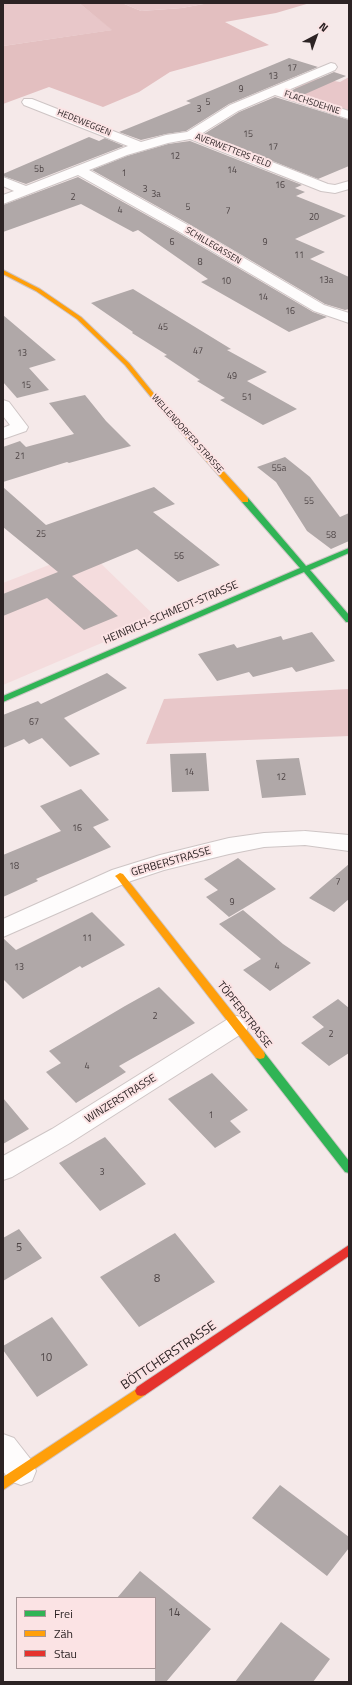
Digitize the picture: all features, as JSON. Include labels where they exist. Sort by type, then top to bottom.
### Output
[{"type":"street","name":"FLACHSDEHNE","points":[[191,135],[234,108],[331,67]]},
{"type":"street","name":"FLACHSDEHNE","points":[[275,91],[349,115]]},
{"type":"street","name":"HEDEWEGGEN","points":[[28,102],[139,146]]},
{"type":"street","name":"AVERWETTERS FELD","points":[[3,200],[139,146],[191,135],[326,188],[335,189],[349,185]]},
{"type":"street","name":"SCHILLEGASSEN","points":[[78,170],[183,228],[319,308],[349,318]]},
{"type":"street","points":[[316,184],[336,176]]},
{"type":"street","points":[[3,181],[26,191]]},
{"type":"street","name":"WELLENDORFER STRASSE","points":[[3,272],[38,290],[79,318],[127,364],[303,569],[349,620]]},
{"type":"street","points":[[3,405],[20,427],[3,434]]},
{"type":"street","name":"HEINRICH-SCHMEDT-STRASSE","points":[[3,699],[349,550]]},
{"type":"street","name":"GERBERSTRASSE","points":[[3,929],[120,876],[229,846],[264,840],[305,838],[349,843]]},
{"type":"street","name":"TÖPFERSTRASSE","points":[[120,876],[349,1169]]},
{"type":"street","name":"WINZERSTRASSE","points":[[3,1169],[62,1136],[237,1025]]},
{"type":"street","name":"BÖTTCHERSTRASSE","points":[[12,1478],[349,1250]]},
{"type":"street","points":[[3,1448],[12,1478]]},
{"type":"shaded area","points":[[3,3],[79,3],[113,30],[3,46]]},
{"type":"shaded area","points":[[79,3],[122,3],[141,11],[182,8],[209,3],[310,3],[276,13],[225,22],[269,45],[170,72],[139,92],[103,107],[49,87],[3,104],[3,46],[112,30]]},
{"type":"shaded area","points":[[122,3],[209,3],[182,8],[141,11]]},
{"type":"shaded area","points":[[349,77],[349,111],[295,92],[295,88],[317,78],[340,82]]},
{"type":"shaded area","points":[[87,550],[158,619],[3,685],[3,583]]},
{"type":"shaded area","points":[[349,689],[349,736],[146,744],[164,699]]},
{"type":"building","points":[[289,58],[318,67],[229,104],[186,131],[141,140],[119,132],[191,103],[186,101]]},
{"type":"building","points":[[334,72],[346,76],[303,95],[290,91]]},
{"type":"building","points":[[275,97],[349,120],[349,166],[318,179],[204,134],[239,112]]},
{"type":"building","points":[[89,137],[99,141],[105,138],[124,146],[26,184],[3,176],[3,174]]},
{"type":"building","points":[[190,141],[302,185],[295,188],[305,192],[296,196],[346,216],[295,239],[325,252],[310,259],[349,277],[349,309],[345,310],[325,304],[189,224],[92,170],[127,156],[168,144]]},
{"type":"building","points":[[78,177],[177,232],[313,312],[327,317],[289,332],[201,282],[208,279],[138,230],[133,232],[81,204],[3,232],[3,205]]},
{"type":"building","points":[[133,289],[231,349],[227,350],[267,372],[247,381],[297,409],[263,425],[220,400],[225,398],[197,381],[200,380],[164,356],[167,355],[132,333],[133,332],[91,303]]},
{"type":"building","points":[[3,315],[56,360],[29,368],[49,390],[17,398],[3,382]]},
{"type":"building","points":[[85,395],[106,421],[131,446],[69,463],[67,462],[3,482],[3,447],[20,441],[26,447],[74,434],[49,403]]},
{"type":"building","points":[[285,457],[310,477],[340,517],[349,513],[349,541],[331,549],[307,531],[276,482],[257,467]]},
{"type":"building","points":[[3,487],[46,525],[154,487],[175,504],[153,512],[220,565],[178,582],[137,549],[72,576],[118,616],[84,630],[47,598],[3,616],[3,594],[58,572],[3,527]]},
{"type":"building","points":[[312,632],[335,661],[296,672],[292,667],[253,677],[249,672],[217,681],[198,654],[234,644],[237,648],[281,636],[283,640]]},
{"type":"building","points":[[107,673],[127,688],[64,718],[100,754],[70,767],[42,738],[29,744],[24,739],[3,748],[3,715],[38,701],[41,704]]},
{"type":"building","points":[[206,753],[209,791],[172,792],[170,754]]},
{"type":"building","points":[[299,758],[306,795],[262,798],[256,760]]},
{"type":"building","points":[[81,789],[109,820],[93,827],[111,847],[36,879],[38,881],[3,897],[3,855],[61,831],[40,806]]},
{"type":"building","points":[[238,858],[276,889],[229,917],[206,897],[218,890],[204,879]]},
{"type":"building","points":[[349,864],[349,899],[334,912],[309,898]]},
{"type":"building","points":[[243,910],[283,944],[311,963],[270,991],[243,970],[261,959],[219,924]]},
{"type":"building","points":[[92,912],[125,945],[82,968],[80,966],[23,999],[3,979],[3,938],[16,950]]},
{"type":"building","points":[[159,987],[195,1023],[119,1066],[126,1072],[76,1103],[46,1072],[61,1063],[49,1051]]},
{"type":"building","points":[[338,999],[349,1008],[349,1053],[329,1066],[301,1043],[324,1027],[312,1017]]},
{"type":"building","points":[[212,1073],[248,1110],[230,1121],[241,1132],[215,1148],[168,1099]]},
{"type":"building","points":[[3,1098],[29,1129],[3,1144]]},
{"type":"building","points":[[105,1137],[146,1184],[100,1211],[59,1163]]},
{"type":"building","points":[[19,1229],[42,1258],[3,1281],[3,1238]]},
{"type":"building","points":[[175,1233],[215,1282],[139,1327],[100,1277]]},
{"type":"building","points":[[52,1317],[88,1365],[37,1397],[3,1350],[3,1346]]},
{"type":"building","points":[[280,1485],[349,1537],[349,1548],[327,1576],[252,1518]]},
{"type":"building","points":[[140,1571],[211,1629],[166,1682],[155,1682],[156,1597],[118,1597]]},
{"type":"building","points":[[281,1622],[330,1659],[313,1682],[235,1682]]},
{"type":"traffic: fast","points":[[245,500],[349,620]]},
{"type":"traffic: fast","points":[[3,699],[349,550]]},
{"type":"traffic: fast","points":[[260,1055],[349,1169]]},
{"type":"traffic: slow","points":[[3,272],[38,290],[79,318],[127,364],[161,406],[245,500]]},
{"type":"traffic: slow","points":[[120,876],[260,1055]]},
{"type":"traffic: slow","points":[[3,1484],[141,1391]]},
{"type":"traffic: jam","points":[[141,1391],[349,1250]]}]
